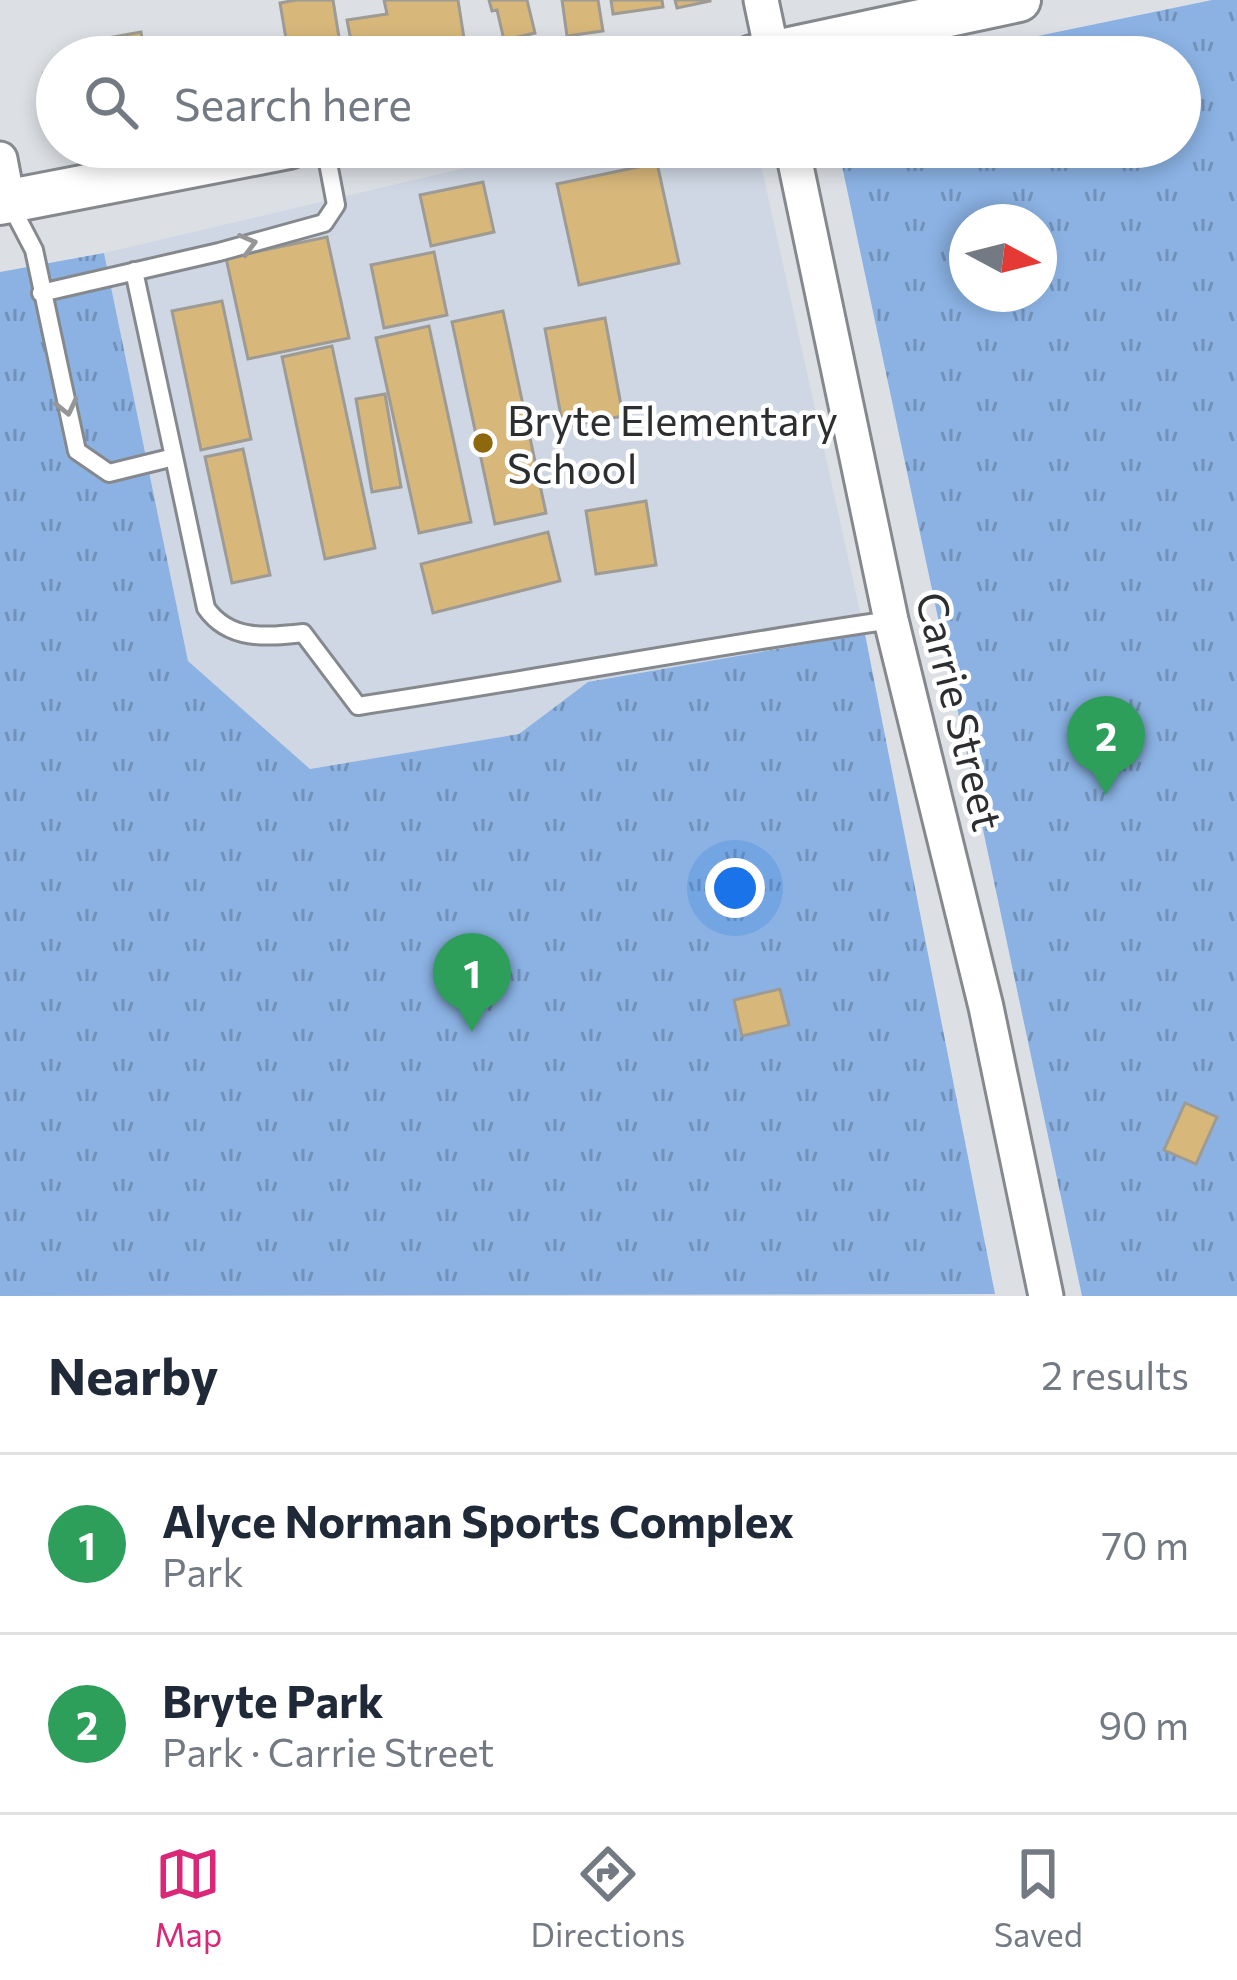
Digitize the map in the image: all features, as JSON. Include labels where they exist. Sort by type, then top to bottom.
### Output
[{"type":"street","points":[[761,0],[764,36]]},
{"type":"street","points":[[856,36],[1019,0]]},
{"type":"street","points":[[0,160],[4,202],[180,168]]},
{"type":"street","name":"Carrie Street","points":[[796,168],[891,620],[986,1007],[1046,1296]]},
{"type":"lane","points":[[41,293],[324,223],[336,205],[329,168]]},
{"type":"lane","points":[[4,202],[34,250],[77,451],[109,473],[175,457]]},
{"type":"lane","points":[[134,271],[206,608],[217,623],[230,630],[267,637],[303,633],[358,706],[891,620]]},
{"type":"shaded area","name":"Bryte Elementary School","points":[[465,168],[762,168],[865,634],[588,682],[519,734],[310,769],[188,661],[104,253]]},
{"type":"green space","points":[[1212,0],[1237,0],[1237,1296],[1082,1296],[842,168],[1201,168],[1201,36],[1038,36]]},
{"type":"green space","points":[[104,253],[188,661],[310,769],[519,734],[588,682],[865,634],[995,1294],[0,1296],[0,272]]},
{"type":"building","points":[[333,0],[339,36],[286,36],[280,3]]},
{"type":"building","points":[[384,0],[458,0],[464,36],[350,36],[347,20],[387,14]]},
{"type":"building","points":[[489,0],[527,0],[535,33],[503,36],[497,10],[492,11]]},
{"type":"building","points":[[562,0],[598,0],[603,31],[567,36]]},
{"type":"building","points":[[611,0],[662,0],[663,7],[613,14]]},
{"type":"building","points":[[675,0],[710,0],[710,1],[677,8]]},
{"type":"building","points":[[633,168],[658,168],[679,263],[579,285],[557,184]]},
{"type":"building","points":[[483,182],[494,232],[431,246],[420,195]]},
{"type":"building","points":[[327,237],[349,338],[248,359],[226,258]]},
{"type":"building","points":[[434,252],[447,315],[384,328],[371,265]]},
{"type":"building","points":[[222,301],[251,439],[201,450],[172,311]]},
{"type":"building","points":[[503,311],[546,513],[495,524],[452,322]]},
{"type":"building","points":[[605,318],[623,416],[563,427],[545,329]]},
{"type":"building","points":[[429,326],[471,522],[419,533],[376,338]]},
{"type":"building","points":[[332,346],[375,548],[325,559],[282,357]]},
{"type":"building","points":[[385,394],[401,487],[372,492],[356,399]]},
{"type":"building","points":[[243,449],[270,575],[232,583],[205,457]]},
{"type":"building","points":[[646,501],[656,565],[596,574],[586,511]]},
{"type":"building","points":[[548,532],[560,581],[433,613],[421,564]]},
{"type":"building","points":[[780,989],[789,1025],[742,1036],[734,1000]]},
{"type":"building","points":[[1185,1103],[1217,1117],[1196,1164],[1164,1150]]},
{"type":"place","name":"Bryte Elementary School","points":[[483,443]]},
{"type":"place","name":"Bryte Park","points":[[1106,795]]},
{"type":"place","name":"Alyce Norman Sports Complex","points":[[472,1032]]}]
